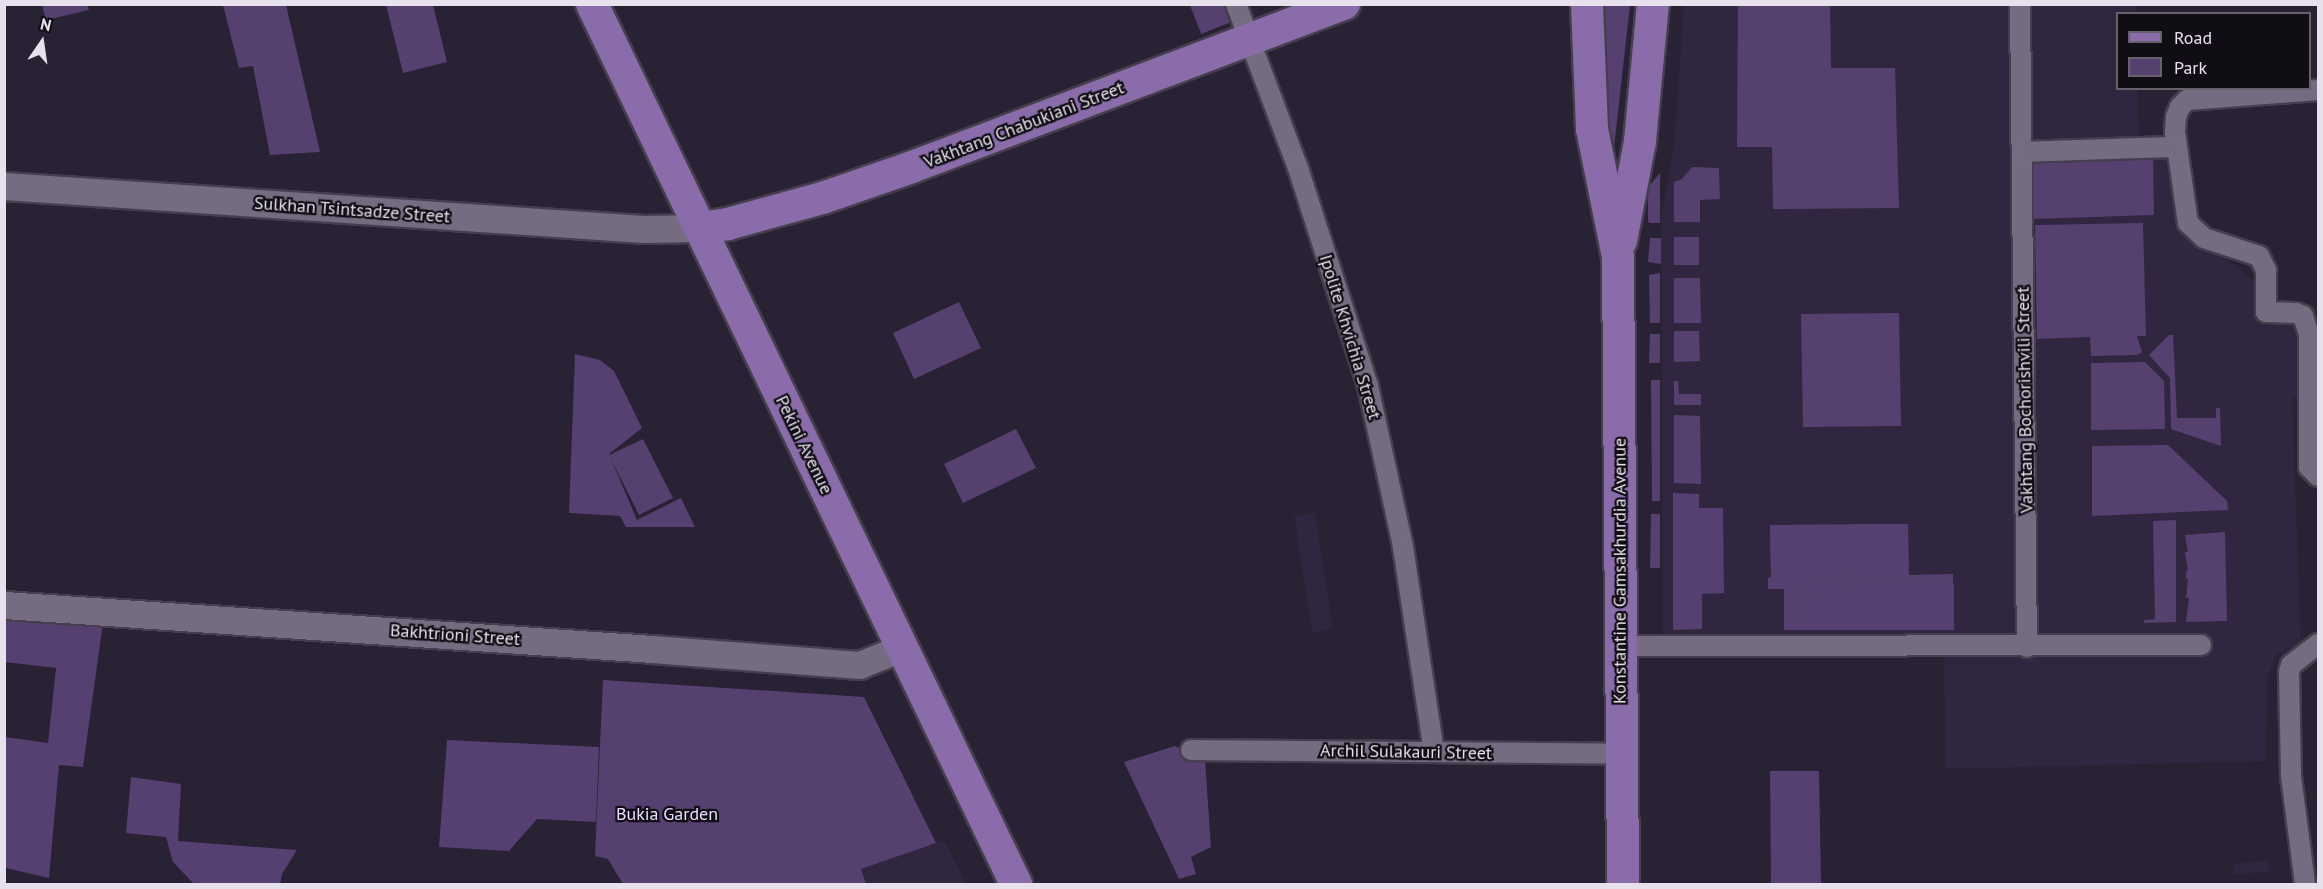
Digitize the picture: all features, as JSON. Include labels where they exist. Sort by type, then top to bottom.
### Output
[{"type":"main road","name":"Pekini Avenue","points":[[592,4],[1016,885]]},
{"type":"main road","name":"Vakhtang Chabukiani Street","points":[[700,228],[728,224],[822,198],[1344,4]]},
{"type":"main road","points":[[1587,4],[1592,129],[1618,257]]},
{"type":"main road","points":[[1618,257],[1640,141],[1653,4]]},
{"type":"main road","name":"Konstantine Gamsakhurdia Avenue","points":[[1618,257],[1623,885]]},
{"type":"street","name":"Ipolite Khvichia Street","points":[[1236,4],[1298,168],[1368,386],[1407,568],[1434,752]]},
{"type":"street","name":"Vakhtang Bochorishvili Street","points":[[2020,4],[2027,647]]},
{"type":"street","points":[[2319,90],[2187,100],[2180,107],[2176,117],[2176,147],[2188,223],[2204,238],[2259,255],[2266,270],[2266,312],[2296,313],[2302,316],[2309,335],[2309,467],[2319,476]]},
{"type":"street","points":[[2022,152],[2176,147]]},
{"type":"street","name":"Sulkhan Tsintsadze Street","points":[[4,186],[644,230],[700,228]]},
{"type":"street","name":"Bakhtrioni Street","points":[[4,605],[642,648],[858,665],[902,648]]},
{"type":"street","points":[[2305,885],[2291,776],[2289,672],[2291,665],[2319,644]]},
{"type":"street","points":[[1621,646],[2201,645]]},
{"type":"street","name":"Archil Sulakauri Street","points":[[1191,750],[1622,754]]},
{"type":"shaded area","points":[[1684,5],[2136,5],[2136,12],[2116,12],[2116,90],[2137,90],[2140,152],[2171,152],[2197,241],[2232,263],[2298,321],[2301,398],[2292,398],[2301,643],[2276,655],[2267,679],[2266,761],[1945,769],[1944,639],[1663,642],[1661,218],[1674,147]]},
{"type":"shaded area","points":[[575,354],[600,360],[614,371],[642,428],[609,454],[637,520],[681,498],[695,527],[626,527],[620,516],[569,513]]},
{"type":"shaded area","points":[[1673,493],[1699,494],[1699,508],[1723,508],[1724,593],[1702,594],[1702,629],[1673,630]]},
{"type":"shaded area","points":[[1315,513],[1333,629],[1312,632],[1294,516]]},
{"type":"shaded area","points":[[1908,524],[1908,577],[1858,577],[1851,567],[1839,565],[1832,567],[1827,577],[1771,578],[1770,525]]},
{"type":"shaded area","points":[[1818,585],[1826,585],[1835,595],[1842,597],[1850,595],[1858,585],[1904,585],[1904,615],[1874,616],[1872,611],[1865,610],[1859,612],[1857,616],[1810,617],[1810,602],[1822,599]]},
{"type":"shaded area","points":[[1915,585],[1954,585],[1954,630],[1784,630],[1784,623],[1916,620]]},
{"type":"shaded area","points":[[5,616],[103,622],[83,767],[59,765],[49,878],[6,868],[5,875],[5,737],[48,743],[56,668],[5,662]]},
{"type":"shaded area","points":[[447,740],[599,747],[596,822],[537,819],[509,851],[439,847]]},
{"type":"shaded area","points":[[1770,771],[1819,771],[1821,884],[1771,884]]},
{"type":"shaded area","points":[[131,777],[181,784],[178,841],[297,850],[282,874],[280,884],[194,884],[173,862],[166,837],[126,833]]},
{"type":"shaded area","points":[[944,840],[967,884],[866,884],[861,869]]},
{"type":"shaded area","points":[[2268,860],[2269,871],[2234,875],[2233,864]]},
{"type":"green space","points":[[42,5],[87,5],[89,10],[46,20]]},
{"type":"green space","points":[[223,5],[286,5],[320,152],[270,155],[253,66],[239,68]]},
{"type":"green space","points":[[386,5],[433,5],[447,62],[403,73]]},
{"type":"green space","points":[[1190,5],[1233,5],[1239,19],[1201,34]]},
{"type":"green space","points":[[1598,5],[1630,5],[1613,157],[1605,119]]},
{"type":"green space","points":[[1738,5],[1830,5],[1831,68],[1895,68],[1899,208],[1773,209],[1772,147],[1737,147]]},
{"type":"green space","points":[[2153,155],[2154,215],[2029,219],[2028,158]]},
{"type":"green space","points":[[1692,167],[1719,168],[1720,199],[1700,200],[1700,222],[1674,222],[1674,182],[1682,179]]},
{"type":"green space","points":[[1660,173],[1660,223],[1651,223],[1648,222],[1648,195],[1650,185]]},
{"type":"green space","points":[[2143,223],[2146,336],[2137,336],[2142,352],[2137,355],[2091,356],[2090,337],[2037,339],[2035,225]]},
{"type":"green space","points":[[1674,237],[1699,237],[1699,265],[1674,265]]},
{"type":"green space","points":[[1650,238],[1661,238],[1661,264],[1648,262]]},
{"type":"green space","points":[[1660,273],[1660,323],[1650,323],[1649,275]]},
{"type":"green space","points":[[1674,278],[1700,278],[1701,323],[1674,323]]},
{"type":"green space","points":[[959,302],[981,348],[914,379],[893,333]]},
{"type":"green space","points":[[1899,313],[1901,426],[1803,427],[1801,314]]},
{"type":"green space","points":[[1674,331],[1699,331],[1700,361],[1674,362]]},
{"type":"green space","points":[[1650,334],[1660,334],[1660,363],[1649,363]]},
{"type":"green space","points":[[2169,335],[2173,335],[2177,418],[2216,418],[2216,408],[2220,408],[2221,446],[2171,429],[2170,378],[2149,355]]},
{"type":"green space","points":[[2145,362],[2164,381],[2165,429],[2091,430],[2091,363]]},
{"type":"green space","points":[[1651,380],[1660,380],[1660,501],[1652,501]]},
{"type":"green space","points":[[1674,381],[1678,381],[1679,394],[1701,394],[1701,405],[1674,405]]},
{"type":"green space","points":[[1674,415],[1700,416],[1701,484],[1674,483]]},
{"type":"green space","points":[[1016,429],[1036,468],[963,503],[944,464]]},
{"type":"green space","points":[[643,439],[673,498],[639,515],[609,455]]},
{"type":"green space","points":[[2168,445],[2227,501],[2228,510],[2092,516],[2092,446]]},
{"type":"green space","points":[[1651,514],[1660,514],[1660,568],[1650,568]]},
{"type":"green space","points":[[2176,520],[2176,622],[2144,623],[2144,620],[2155,619],[2153,521]]},
{"type":"green space","points":[[1908,524],[1909,575],[1953,574],[1954,630],[1784,630],[1784,589],[1768,589],[1768,578],[1771,577],[1770,525]]},
{"type":"green space","points":[[2225,532],[2227,621],[2186,622],[2189,598],[2186,598],[2188,579],[2186,579],[2186,571],[2188,571],[2185,552],[2188,552],[2185,535]]},
{"type":"green space","name":"Bukia Garden","points":[[603,680],[864,697],[936,843],[861,869],[866,884],[623,884],[608,859],[595,856]]},
{"type":"green space","points":[[1175,746],[1205,760],[1211,847],[1191,857],[1196,874],[1179,879],[1124,762]]}]
